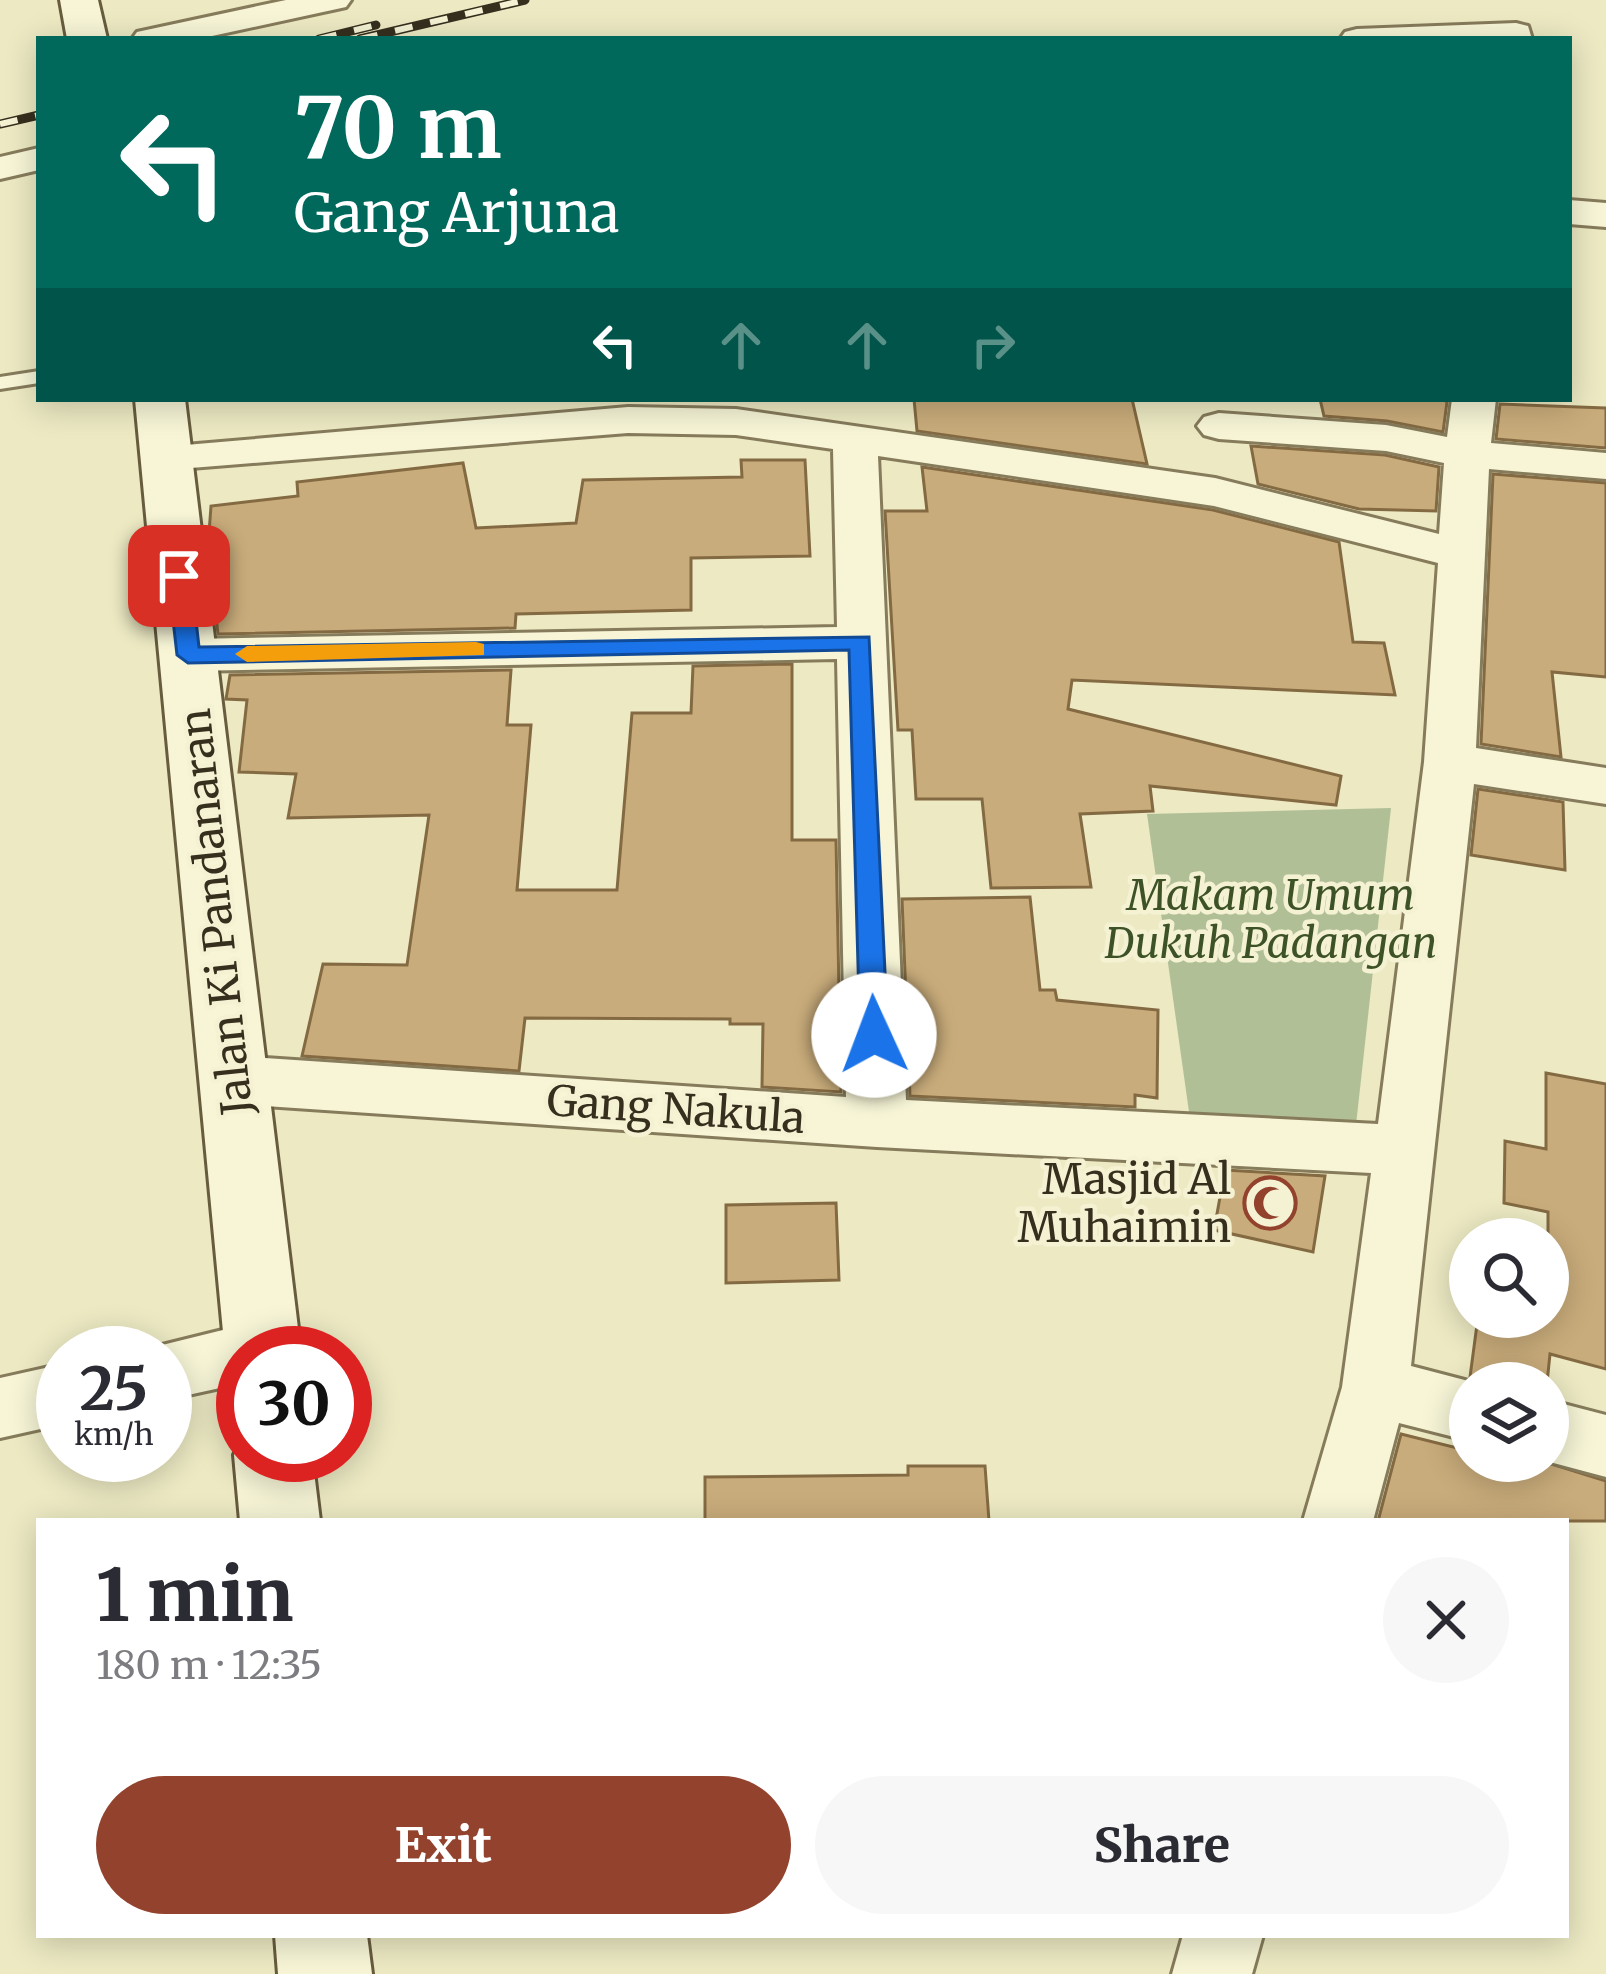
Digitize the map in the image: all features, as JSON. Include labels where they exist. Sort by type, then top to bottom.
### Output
[{"type":"main road","points":[[79,0],[87,36]]},
{"type":"main road","name":"Jalan Ki Pandanaran","points":[[163,428],[235,1080],[251,1326]]},
{"type":"main road","points":[[276,1482],[280,1518]]},
{"type":"main road","points":[[321,1938],[325,1974]]},
{"type":"street","points":[[163,36],[334,0]]},
{"type":"street","points":[[1400,36],[1457,32],[1516,36]]},
{"type":"street","points":[[0,168],[36,160]]},
{"type":"street","points":[[1572,212],[1606,215]]},
{"type":"street","points":[[1339,1518],[1375,1387],[1405,1150],[1450,762],[1460,554],[1474,402]]},
{"type":"street","points":[[1226,495],[1218,412],[1467,454],[1606,466]]},
{"type":"street","points":[[163,428],[736,422],[1226,495],[1460,554]]},
{"type":"street","points":[[856,438],[877,1123]]},
{"type":"street","points":[[1382,534],[1402,526],[1432,502],[1448,466],[1467,454]]},
{"type":"street","points":[[188,655],[860,643]]},
{"type":"street","points":[[1450,762],[1606,786]]},
{"type":"street","name":"Gang Nakula","points":[[235,1080],[877,1123],[1405,1150]]},
{"type":"street","points":[[1375,1387],[1449,1406]]},
{"type":"street","points":[[0,1408],[36,1400]]},
{"type":"street","points":[[1569,1436],[1606,1446]]},
{"type":"street","points":[[1212,1974],[1222,1938]]},
{"type":"lane","points":[[0,383],[36,377]]},
{"type":"green space","name":"Makam Umum Dukuh Padangan","points":[[1391,808],[1355,1134],[1191,1126],[1147,814]]},
{"type":"building","points":[[914,402],[1133,402],[1147,464],[917,431]]},
{"type":"building","points":[[1321,402],[1447,402],[1443,432],[1324,416]]},
{"type":"building","points":[[1500,404],[1606,408],[1606,448],[1496,439]]},
{"type":"building","points":[[1251,446],[1385,455],[1439,467],[1436,511],[1359,509],[1258,484]]},
{"type":"building","points":[[741,460],[805,460],[810,556],[691,558],[691,610],[516,614],[515,628],[218,634],[208,547],[211,506],[298,496],[297,482],[463,463],[476,528],[576,523],[583,480],[742,477]]},
{"type":"building","points":[[922,467],[1213,510],[1339,542],[1353,642],[1384,643],[1395,695],[1072,680],[1068,709],[1341,776],[1336,805],[1150,786],[1153,811],[1080,814],[1091,887],[991,888],[982,799],[916,799],[912,730],[898,730],[885,511],[927,511]]},
{"type":"building","points":[[1493,474],[1606,483],[1606,677],[1552,672],[1561,757],[1481,744]]},
{"type":"building","points":[[792,664],[792,840],[836,840],[841,1092],[762,1087],[763,1024],[730,1024],[730,1019],[525,1018],[519,1071],[302,1056],[323,964],[407,965],[429,815],[288,818],[296,774],[239,772],[247,700],[226,699],[230,675],[511,670],[507,725],[531,725],[517,890],[617,890],[632,713],[691,713],[693,666]]},
{"type":"building","points":[[1478,789],[1563,802],[1565,870],[1471,855]]},
{"type":"building","points":[[1030,897],[1040,990],[1055,990],[1057,1000],[1158,1010],[1157,1098],[1135,1095],[1135,1107],[910,1096],[902,899]]},
{"type":"building","points":[[1546,1073],[1606,1084],[1606,1369],[1550,1354],[1549,1362],[1472,1362],[1475,1338],[1569,1338],[1569,1218],[1548,1218],[1548,1212],[1504,1203],[1505,1141],[1546,1149]]},
{"type":"building","name":"Masjid Al Muhaimin","points":[[1225,1170],[1325,1176],[1313,1252],[1214,1230]]},
{"type":"building","points":[[836,1203],[839,1280],[726,1283],[726,1205]]},
{"type":"building","points":[[1401,1434],[1449,1446],[1449,1482],[1569,1482],[1569,1469],[1606,1481],[1606,1521],[1379,1518]]},
{"type":"building","points":[[908,1466],[985,1466],[989,1518],[705,1518],[705,1477],[908,1475]]},
{"type":"railway","points":[[373,36],[525,0]]},
{"type":"railway","points":[[331,36],[376,25]]},
{"type":"railway","points":[[0,124],[36,116]]},
{"type":"slow traffic","points":[[247,654],[476,650]]},
{"type":"place","name":"Masjid Al Muhaimin","points":[[1270,1203]]},
{"type":"route","points":[[179,576],[188,655],[860,643],[874,1035]]}]
